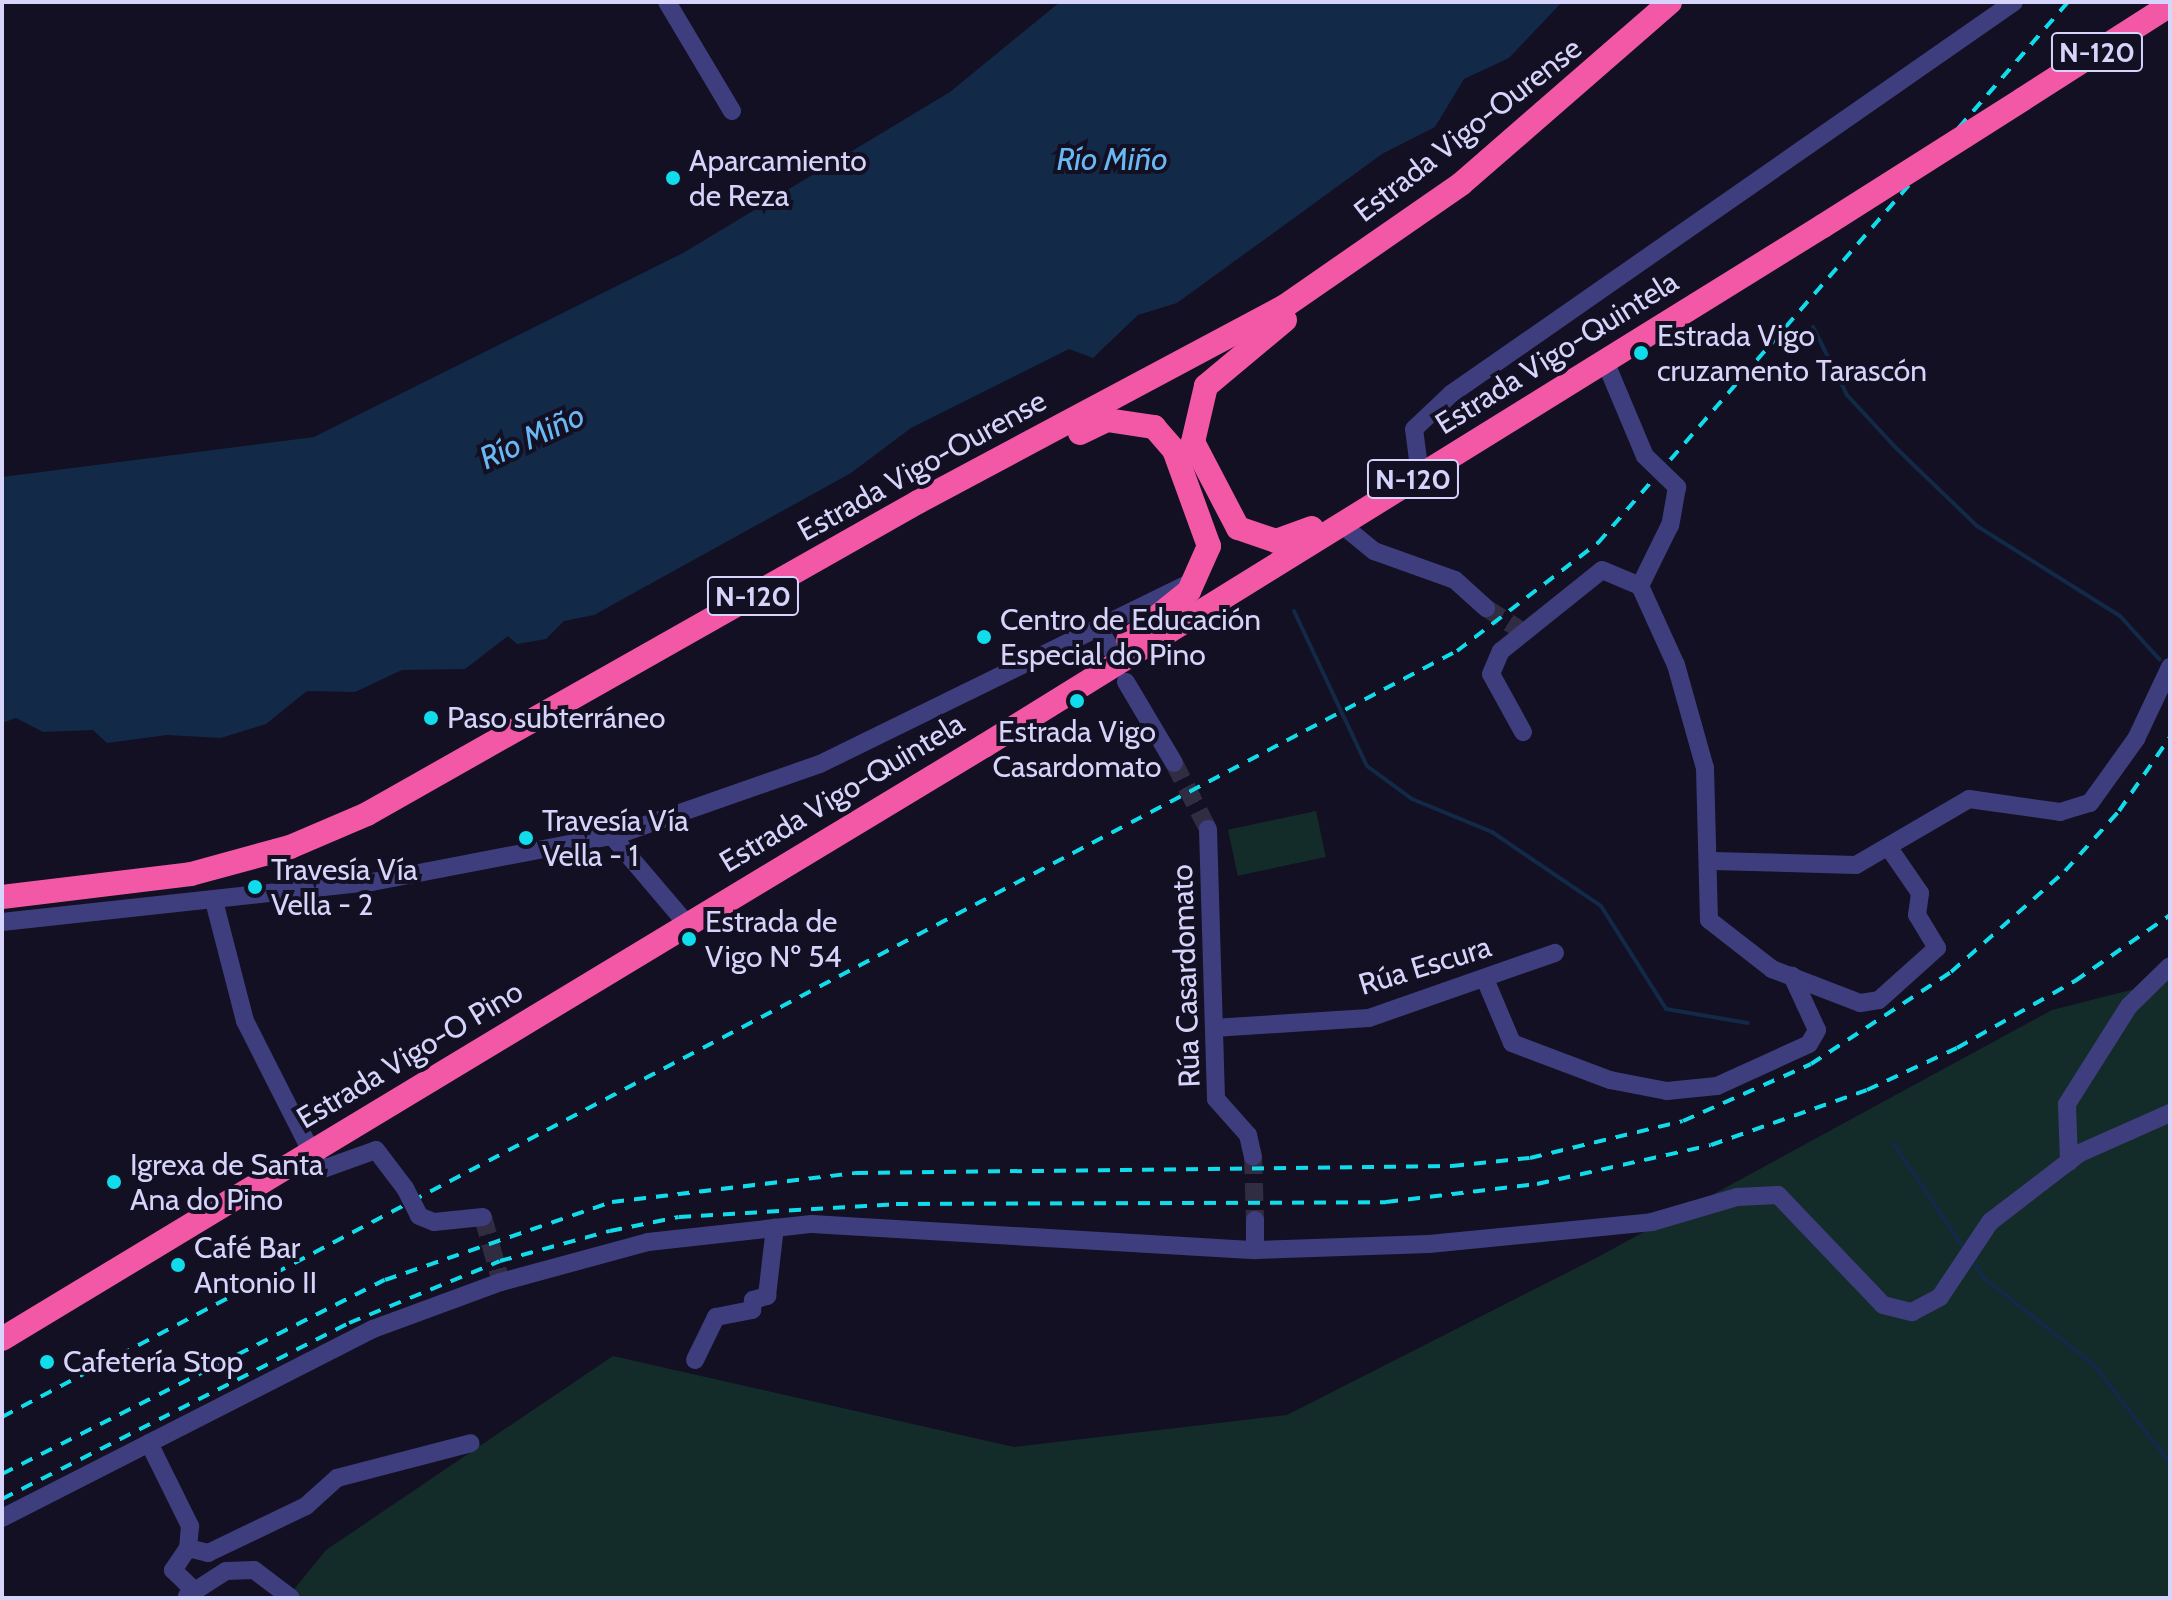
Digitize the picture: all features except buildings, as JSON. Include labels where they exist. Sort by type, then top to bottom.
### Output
[{"type":"highway","name":"Estrada Vigo-Ourense","points":[[2,897],[118,888],[290,847],[367,814],[746,600],[1285,306],[1461,184],[1670,2]]},
{"type":"highway","name":"Estrada Vigo-Quintela","points":[[687,924],[984,746],[1823,226],[2166,8]]},
{"type":"highway","points":[[1420,475],[1390,482],[1292,540],[1254,536],[1228,517],[1200,462],[1194,416],[1206,386],[1237,355],[1461,184]]},
{"type":"highway","points":[[746,600],[1107,420],[1154,427],[1174,450],[1209,546],[1195,580],[1112,651],[984,746]]},
{"type":"highway","name":"Estrada Vigo-O Pino","points":[[2,1339],[687,924]]},
{"type":"street","points":[[667,2],[732,111]]},
{"type":"street","points":[[1420,475],[1414,429],[1451,394],[2014,2]]},
{"type":"street","points":[[1605,361],[1645,456],[1677,487],[1670,525],[1640,586]]},
{"type":"street","points":[[1341,524],[1374,551],[1455,580],[1486,608]]},
{"type":"street","points":[[1523,732],[1491,674],[1501,651],[1602,570],[1640,586],[1676,665],[1705,768],[1713,861],[1709,920],[1792,976],[1860,1003],[1879,1000],[1937,948],[1917,915],[1920,893],[1889,848]]},
{"type":"street","points":[[2,922],[372,882],[612,836],[820,764],[1195,580]]},
{"type":"street","points":[[1099,628],[1112,651]]},
{"type":"street","points":[[1126,682],[1142,647]]},
{"type":"street","points":[[1713,861],[1834,868],[1889,848],[1969,799],[2060,812],[2090,803],[2136,739],[2170,667]]},
{"type":"street","points":[[1073,689],[1126,682]]},
{"type":"street","points":[[1126,682],[1174,763]]},
{"type":"street","name":"Rúa Casardomato","points":[[1208,829],[1216,1099],[1248,1135],[1253,1156]]},
{"type":"street","points":[[612,836],[687,924]]},
{"type":"street","points":[[214,901],[245,1021],[323,1169],[376,1150],[405,1188],[419,1216],[434,1222],[483,1217]]},
{"type":"street","name":"Rúa Escura","points":[[1214,1028],[1369,1018],[1555,953]]},
{"type":"street","points":[[2069,1162],[2067,1104],[2129,1006],[2170,966]]},
{"type":"street","points":[[1485,979],[1512,1043],[1610,1080],[1667,1091],[1717,1086],[1809,1044],[1817,1030],[1792,976]]},
{"type":"street","points":[[2,1518],[373,1329],[501,1282],[600,1251],[775,1227],[948,1228],[1255,1250],[1429,1244],[1652,1222],[1737,1197],[1778,1195],[1883,1305],[1912,1312],[1940,1297],[1990,1222],[2069,1162],[2170,1113]]},
{"type":"street","points":[[1255,1220],[1255,1250]]},
{"type":"street","points":[[695,1360],[716,1317],[752,1310],[753,1300],[767,1296],[775,1227]]},
{"type":"street","points":[[149,1443],[190,1526],[188,1548],[173,1570],[189,1594],[226,1571],[254,1570],[291,1598]]},
{"type":"street","points":[[188,1548],[208,1553],[306,1506],[337,1478],[471,1443]]},
{"type":"green space","points":[[1316,811],[1326,857],[1238,876],[1228,830]]},
{"type":"green space","points":[[2170,980],[2170,1598],[287,1598],[326,1550],[613,1356],[1014,1447],[1287,1415],[1596,1258],[2052,1010]]},
{"type":"water","name":"Río Miño","points":[[1060,2],[1562,2],[1509,58],[1464,79],[1435,127],[1382,154],[1177,303],[1138,315],[1093,358],[1069,349],[911,428],[851,473],[594,615],[564,621],[546,639],[517,644],[508,636],[465,669],[402,670],[355,692],[307,691],[266,724],[221,738],[167,735],[107,743],[93,730],[43,732],[16,718],[2,723],[2,477],[314,437],[683,253],[950,92]]},
{"type":"waterway","points":[[1813,327],[1847,395],[1896,448],[1977,526],[2120,616],[2160,660]]},
{"type":"waterway","points":[[1294,611],[1367,766],[1412,799],[1492,832],[1601,906],[1666,1009],[1748,1023]]},
{"type":"waterway","points":[[1893,1143],[1965,1250]]},
{"type":"waterway","points":[[1972,1261],[1984,1278],[2094,1365],[2170,1463]]},
{"type":"tunnel","points":[[1486,608],[1522,631]]},
{"type":"tunnel","points":[[1174,763],[1208,829]]},
{"type":"tunnel","points":[[1253,1156],[1255,1220]]},
{"type":"tunnel","points":[[483,1217],[501,1282]]},
{"type":"railway","points":[[2,1417],[1457,651],[1598,543],[2068,2]]},
{"type":"railway","points":[[2,1474],[385,1280],[612,1202],[856,1173],[1452,1166],[1530,1158],[1683,1121],[1811,1064],[1951,972],[2065,871],[2119,811],[2170,737]]},
{"type":"railway","points":[[2,1499],[349,1323],[500,1261],[610,1231],[679,1217],[896,1204],[1386,1202],[1537,1184],[1711,1145],[1867,1090],[1957,1048],[2075,981],[2170,915]]},
{"type":"place","name":"Aparcamiento de Reza","points":[[673,178]]},
{"type":"place","name":"Estrada Vigo cruzamento Tarascón","points":[[1641,353]]},
{"type":"place","name":"Centro de Educación Especial do Pino","points":[[984,637]]},
{"type":"place","name":"Estrada Vigo Casardomato","points":[[1077,701]]},
{"type":"place","name":"Paso subterráneo","points":[[431,718]]},
{"type":"place","name":"Travesía Vía Vella - 1","points":[[526,838]]},
{"type":"place","name":"Travesía Vía Vella - 2","points":[[255,887]]},
{"type":"place","name":"Estrada de Vigo Nº 54","points":[[689,939]]},
{"type":"place","name":"Igrexa de Santa Ana do Pino","points":[[114,1182]]},
{"type":"place","name":"Café Bar Antonio II","points":[[178,1265]]},
{"type":"place","name":"Cafetería Stop","points":[[47,1362]]}]
